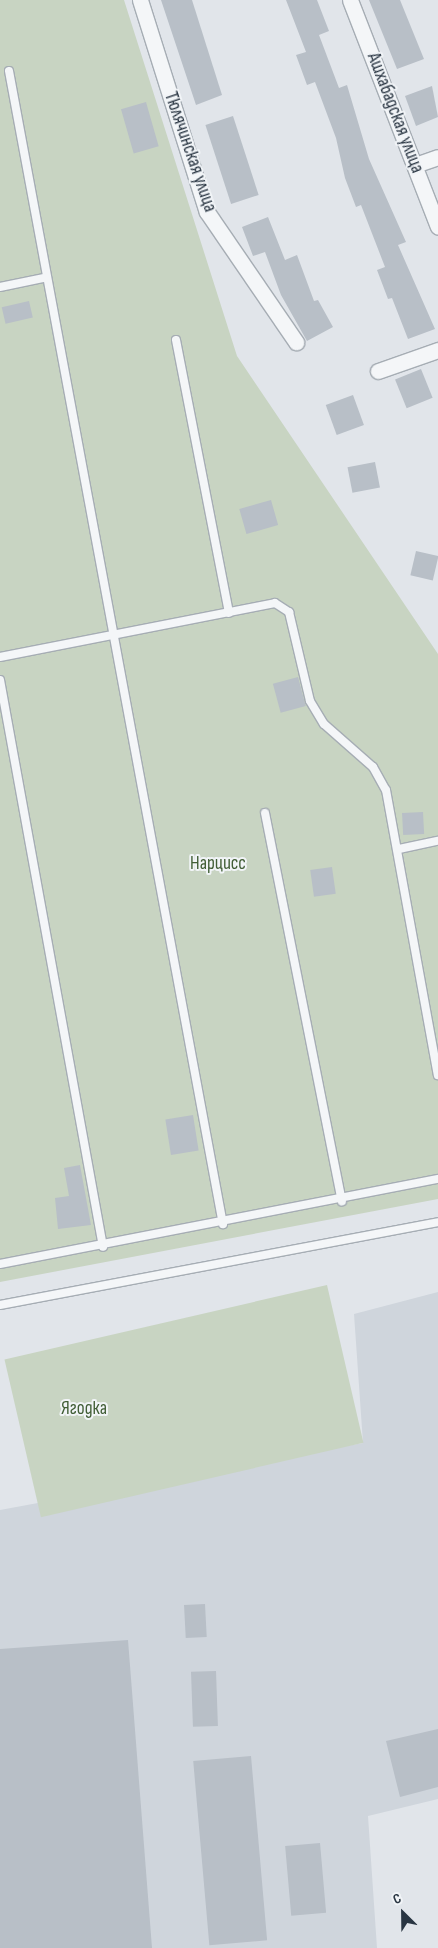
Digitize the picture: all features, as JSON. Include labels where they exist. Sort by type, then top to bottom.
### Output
[{"type":"street","name":"Тюлячинская улица","points":[[140,0],[207,212],[296,342]]},
{"type":"street","name":"Ашхабадская улица","points":[[350,0],[438,227]]},
{"type":"street","points":[[415,165],[438,157]]},
{"type":"street","points":[[378,370],[438,350]]},
{"type":"lane","points":[[9,71],[44,278],[223,1224]]},
{"type":"lane","points":[[0,287],[44,278]]},
{"type":"lane","points":[[176,340],[229,612]]},
{"type":"lane","points":[[0,657],[275,603],[289,612],[310,701],[324,724],[373,767],[386,790],[399,849],[438,1075]]},
{"type":"lane","points":[[0,680],[103,1247]]},
{"type":"lane","points":[[265,813],[342,1201]]},
{"type":"lane","points":[[399,849],[438,841]]},
{"type":"lane","points":[[0,1264],[103,1247],[342,1201],[438,1179]]},
{"type":"lane","points":[[0,1305],[438,1222]]},
{"type":"shaded area","points":[[438,1292],[438,1799],[368,1816],[377,1948],[0,1948],[0,1510],[363,1443],[354,1314]]},
{"type":"green space","name":"Нарцисс","points":[[0,0],[124,0],[237,356],[438,654],[438,1199],[0,1282]]},
{"type":"green space","name":"Ягодка","points":[[327,1285],[363,1443],[41,1517],[4,1359]]},
{"type":"building","points":[[161,0],[192,0],[222,95],[196,105]]},
{"type":"building","points":[[286,0],[317,0],[329,31],[319,35],[339,88],[347,85],[369,159],[406,242],[398,245],[435,329],[408,339],[392,298],[388,299],[377,270],[385,267],[361,205],[356,207],[345,178],[336,138],[315,82],[307,85],[296,55],[306,52]]},
{"type":"building","points":[[369,0],[400,0],[424,59],[397,69]]},
{"type":"building","points":[[432,86],[438,117],[416,126],[405,96]]},
{"type":"building","points":[[146,102],[159,146],[134,153],[121,109]]},
{"type":"building","points":[[233,116],[259,195],[231,204],[205,125]]},
{"type":"building","points":[[268,217],[285,260],[297,255],[314,301],[318,300],[333,327],[307,341],[281,295],[265,252],[253,256],[242,227]]},
{"type":"building","points":[[29,301],[33,318],[6,324],[2,307]]},
{"type":"building","points":[[421,369],[433,398],[407,408],[395,379]]},
{"type":"building","points":[[353,395],[364,425],[337,435],[326,405]]},
{"type":"building","points":[[375,462],[380,488],[352,493],[348,467]]},
{"type":"building","points":[[271,500],[278,525],[246,534],[239,509]]},
{"type":"building","points":[[416,551],[438,556],[433,581],[410,575]]},
{"type":"building","points":[[298,677],[306,706],[281,713],[273,684]]},
{"type":"building","points":[[423,812],[424,834],[403,835],[402,813]]},
{"type":"building","points":[[332,867],[336,894],[314,897],[310,870]]},
{"type":"building","points":[[193,1115],[199,1151],[171,1155],[165,1119]]},
{"type":"building","points":[[80,1165],[91,1225],[58,1229],[55,1198],[69,1196],[64,1168]]},
{"type":"building","points":[[205,1604],[207,1637],[186,1638],[184,1605]]},
{"type":"building","points":[[128,1640],[152,1948],[0,1948],[0,1649]]},
{"type":"building","points":[[216,1671],[218,1726],[193,1727],[191,1672]]},
{"type":"building","points":[[438,1729],[438,1787],[400,1797],[386,1741]]},
{"type":"building","points":[[251,1756],[267,1940],[209,1945],[193,1761]]},
{"type":"building","points":[[320,1843],[326,1913],[291,1916],[285,1846]]}]
